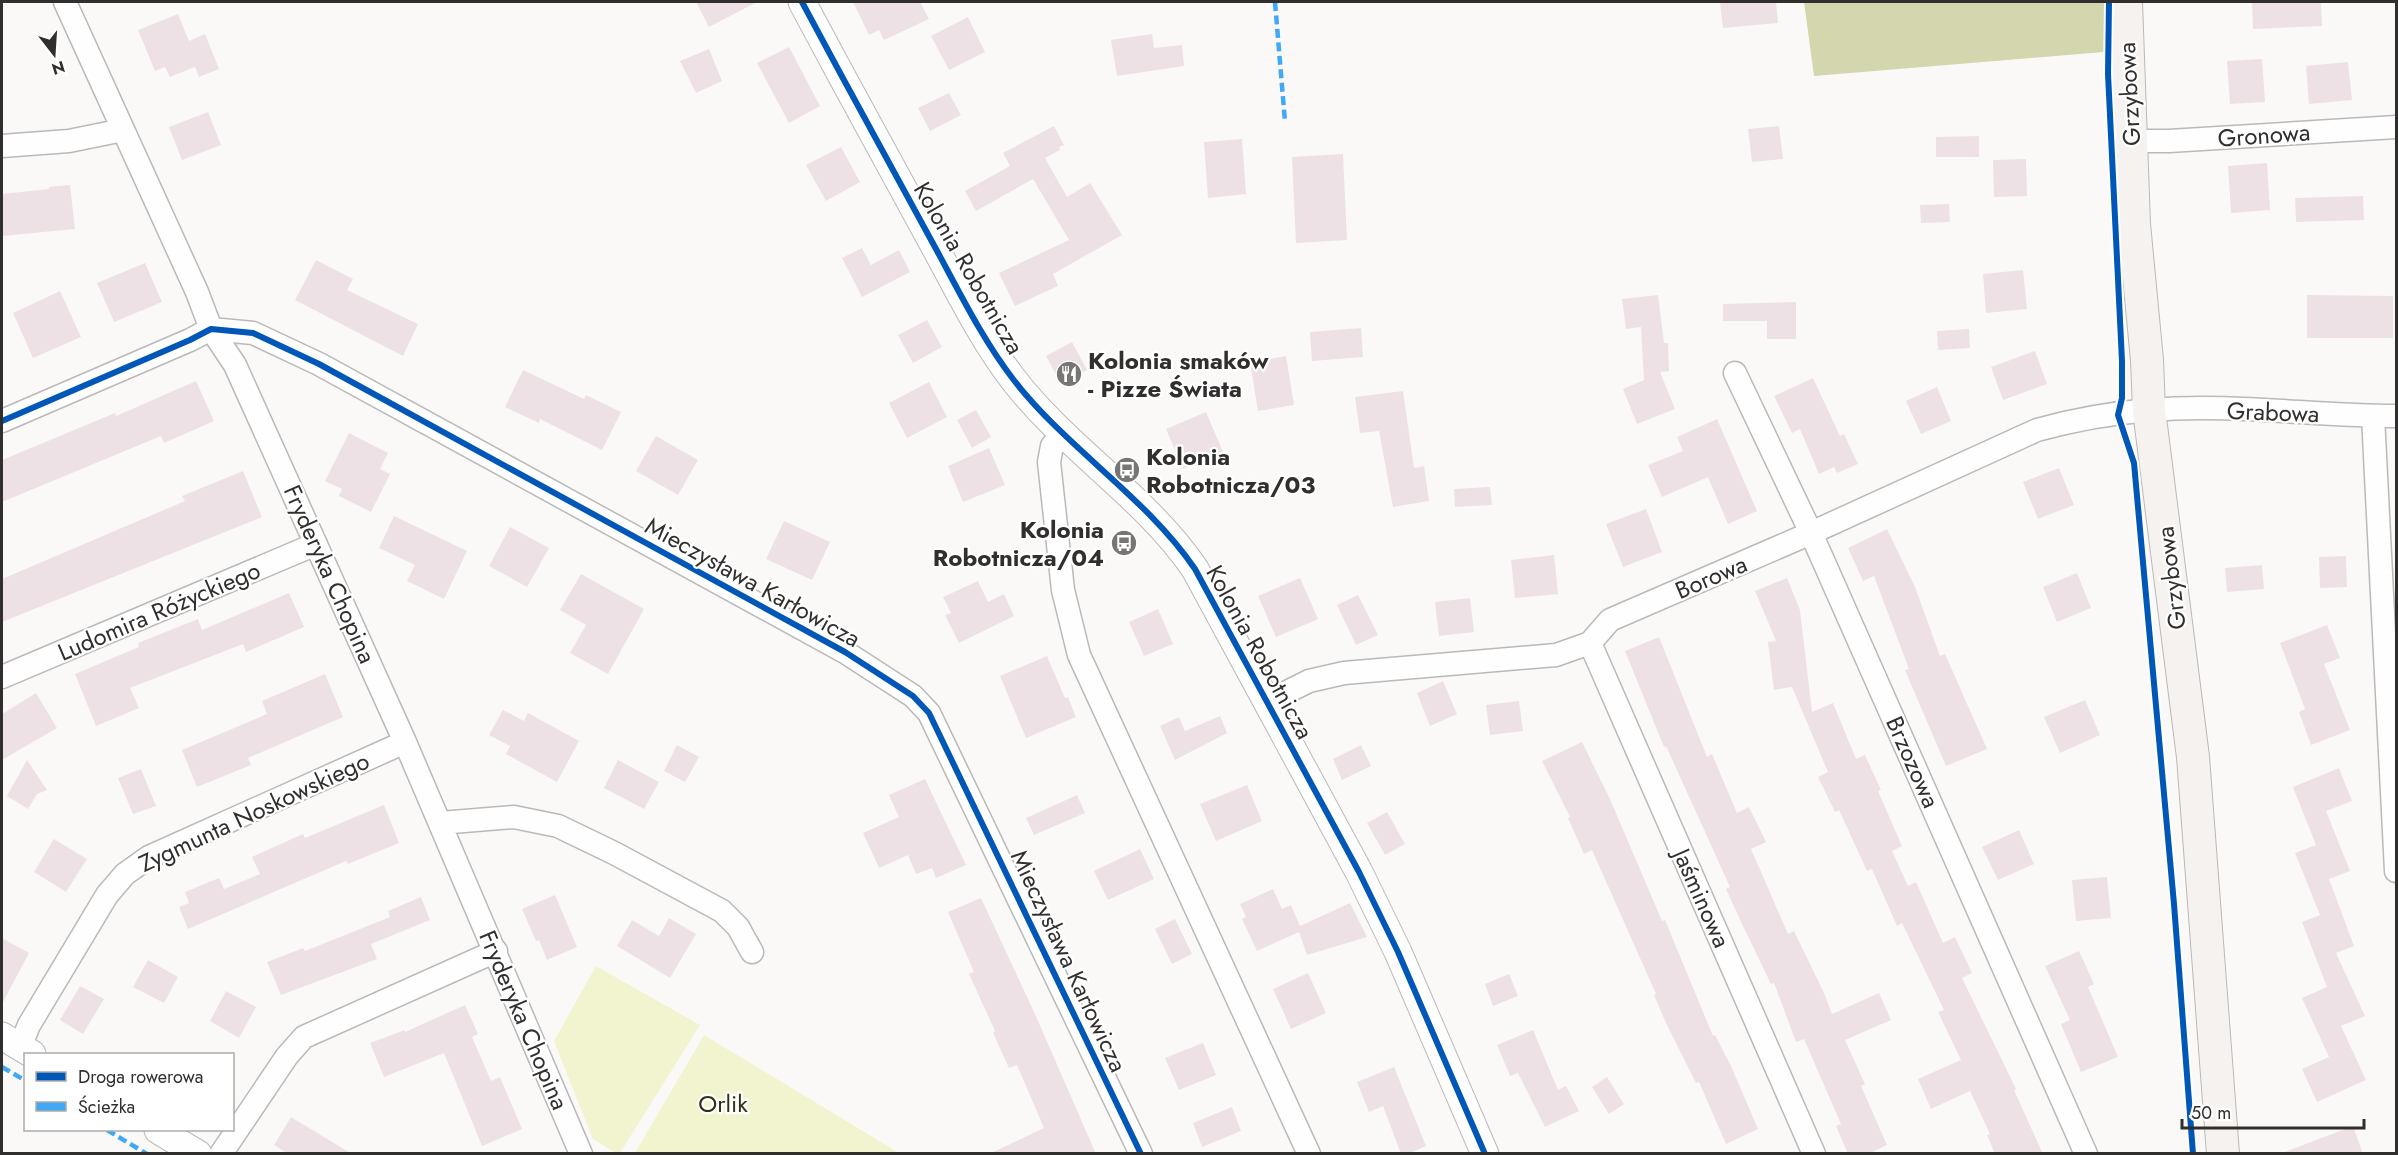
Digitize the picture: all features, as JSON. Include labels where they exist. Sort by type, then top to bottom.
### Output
[{"type":"main road","name":"Grzybowa","points":[[2126,2],[2134,224],[2147,360],[2149,410],[2193,757],[2223,1154]]},
{"type":"street","name":"Fryderyka Chopina","points":[[65,2],[197,292],[211,329],[235,364],[405,742],[581,1154]]},
{"type":"street","name":"Kolonia Robotnicza","points":[[802,2],[979,327],[1011,376],[1062,434],[1150,517],[1183,552],[1223,619],[1359,872],[1398,952],[1485,1154]]},
{"type":"street","name":"Gronowa","points":[[2132,141],[2169,141],[2397,127]]},
{"type":"street","points":[[2,146],[69,141],[123,130]]},
{"type":"street","points":[[2,421],[211,329]]},
{"type":"street","name":"Mieczysława Karłowicza","points":[[211,329],[253,333],[319,364],[845,652],[913,696],[929,713],[946,744],[1140,1154]]},
{"type":"street","name":"Brzozowa","points":[[1735,373],[1811,534],[2086,1154]]},
{"type":"street","name":"Grabowa","points":[[2149,410],[2207,409],[2397,416]]},
{"type":"street","name":"Borowa","points":[[1590,643],[1610,620],[1811,534],[2037,430],[2065,423],[2149,410]]},
{"type":"street","points":[[2373,416],[2392,709],[2397,871]]},
{"type":"street","points":[[1062,434],[1052,446],[1049,462],[1063,590],[1079,656],[1309,1154]]},
{"type":"street","name":"Ludomira Różyckiego","points":[[2,677],[316,544]]},
{"type":"street","points":[[1267,702],[1309,681],[1326,676],[1556,654],[1590,643]]},
{"type":"street","name":"Jaśminowa","points":[[1590,643],[1814,1154]]},
{"type":"street","name":"Zygmunta Noskowskiego","points":[[18,1046],[28,1025],[107,895],[125,874],[149,857],[405,742]]},
{"type":"street","points":[[440,823],[514,817],[558,826],[722,911],[738,927],[752,952]]},
{"type":"street","points":[[221,1154],[287,1056],[304,1037],[496,951]]},
{"type":"street","points":[[160,1131],[198,1154]]},
{"type":"green space","points":[[1804,2],[2126,2],[2127,50],[1814,76]]},
{"type":"green space","points":[[596,966],[700,1025],[620,1153],[616,1153],[593,1139],[554,1041]]},
{"type":"green space","name":"Orlik","points":[[704,1035],[899,1153],[635,1153]]},
{"type":"building","points":[[696,2],[757,2],[709,27]]},
{"type":"building","points":[[853,2],[920,2],[929,19],[884,40],[879,30],[869,35]]},
{"type":"building","points":[[1720,2],[1776,2],[1778,23],[1723,28]]},
{"type":"building","points":[[2252,2],[2321,2],[2322,26],[2253,29]]},
{"type":"building","points":[[178,14],[189,41],[205,34],[219,69],[199,77],[195,67],[170,77],[165,67],[155,71],[138,30]]},
{"type":"building","points":[[968,17],[985,52],[949,70],[931,36]]},
{"type":"building","points":[[1152,34],[1154,48],[1182,45],[1184,66],[1117,76],[1111,40]]},
{"type":"building","points":[[789,47],[820,106],[789,123],[757,63]]},
{"type":"building","points":[[709,49],[722,81],[696,93],[680,61]]},
{"type":"building","points":[[2262,59],[2265,102],[2230,104],[2227,61]]},
{"type":"building","points":[[2348,62],[2352,100],[2309,104],[2306,66]]},
{"type":"building","points":[[949,93],[961,115],[930,131],[918,108]]},
{"type":"building","points":[[208,112],[221,145],[182,160],[169,127]]},
{"type":"building","points":[[1054,126],[1064,145],[1059,147],[1060,150],[1045,158],[1067,197],[1090,183],[1122,235],[1053,274],[1058,286],[1015,306],[999,273],[1069,240],[1033,179],[976,211],[965,191],[1010,166],[1003,153]]},
{"type":"building","points":[[1779,126],[1783,159],[1752,162],[1748,129]]},
{"type":"building","points":[[1979,136],[1979,157],[1936,157],[1936,137]]},
{"type":"building","points":[[1242,139],[1246,194],[1208,198],[1204,142]]},
{"type":"building","points":[[841,147],[860,182],[826,201],[806,165]]},
{"type":"building","points":[[1343,154],[1347,240],[1296,243],[1292,157]]},
{"type":"building","points":[[2026,159],[2027,196],[1994,197],[1993,160]]},
{"type":"building","points":[[2267,163],[2270,210],[2231,213],[2228,166]]},
{"type":"building","points":[[70,185],[75,229],[2,236],[2,194]]},
{"type":"building","points":[[2363,196],[2364,220],[2296,222],[2295,198]]},
{"type":"building","points":[[1949,204],[1950,222],[1921,223],[1920,205]]},
{"type":"building","points":[[862,248],[871,265],[899,250],[910,272],[862,297],[842,258]]},
{"type":"building","points":[[316,260],[353,279],[347,290],[418,324],[403,356],[295,300]]},
{"type":"building","points":[[145,263],[162,302],[114,322],[97,283]]},
{"type":"building","points":[[2023,270],[2027,309],[1986,313],[1983,274]]},
{"type":"building","points":[[60,291],[81,337],[33,358],[13,313]]},
{"type":"building","points":[[1658,295],[1664,343],[1668,343],[1669,371],[1660,372],[1675,409],[1637,424],[1623,389],[1644,380],[1641,327],[1626,329],[1622,299]]},
{"type":"building","points":[[2307,295],[2393,296],[2393,338],[2307,338]]},
{"type":"building","points":[[1796,302],[1796,339],[1767,339],[1767,321],[1723,321],[1723,304]]},
{"type":"building","points":[[927,320],[942,347],[913,363],[898,335]]},
{"type":"building","points":[[1361,328],[1363,357],[1312,361],[1310,332]]},
{"type":"building","points":[[1969,329],[1970,348],[1938,350],[1937,331]]},
{"type":"building","points":[[1072,342],[1087,370],[1061,384],[1046,356]]},
{"type":"building","points":[[2035,351],[2047,384],[2003,400],[1991,367]]},
{"type":"building","points":[[1286,356],[1294,405],[1258,411],[1250,362]]},
{"type":"building","points":[[523,370],[584,399],[586,395],[621,412],[602,450],[540,419],[539,423],[505,407]]},
{"type":"building","points":[[1813,378],[1840,436],[1844,434],[1858,464],[1837,473],[1834,467],[1819,474],[1800,429],[1792,433],[1774,396]]},
{"type":"building","points":[[196,381],[214,421],[164,443],[161,436],[2,502],[2,460],[115,413],[116,416]]},
{"type":"building","points":[[929,382],[947,417],[907,438],[889,403]]},
{"type":"building","points":[[1937,387],[1951,421],[1921,434],[1906,401]]},
{"type":"building","points":[[1403,391],[1414,468],[1424,466],[1429,501],[1393,507],[1379,431],[1360,433],[1355,397]]},
{"type":"building","points":[[976,410],[991,437],[972,448],[957,420]]},
{"type":"building","points":[[1206,412],[1223,452],[1183,469],[1166,429]]},
{"type":"building","points":[[1717,419],[1757,511],[1728,524],[1708,477],[1662,497],[1648,465],[1683,451],[1677,437]]},
{"type":"building","points":[[349,433],[388,453],[380,469],[390,474],[371,512],[339,496],[342,489],[325,481]]},
{"type":"building","points":[[656,436],[698,460],[678,495],[636,471]]},
{"type":"building","points":[[989,448],[1005,485],[963,502],[948,466]]},
{"type":"building","points":[[2059,468],[2074,505],[2038,519],[2023,482]]},
{"type":"building","points":[[243,471],[262,517],[2,622],[2,579],[185,501],[182,496]]},
{"type":"building","points":[[1490,487],[1492,505],[1455,507],[1454,489]]},
{"type":"building","points":[[1646,509],[1662,552],[1623,567],[1606,524]]},
{"type":"building","points":[[394,516],[467,551],[444,599],[407,581],[415,565],[379,548]]},
{"type":"building","points":[[784,521],[830,542],[812,580],[766,559]]},
{"type":"building","points":[[510,527],[549,548],[527,587],[489,566]]},
{"type":"building","points":[[1887,529],[1915,587],[1940,656],[1945,654],[1987,749],[1946,766],[1905,670],[1909,669],[1874,576],[1863,581],[1848,548]]},
{"type":"building","points":[[1554,555],[1558,594],[1515,598],[1511,560]]},
{"type":"building","points":[[2346,556],[2347,587],[2320,588],[2319,557]]},
{"type":"building","points":[[2262,565],[2264,589],[2227,592],[2225,568]]},
{"type":"building","points":[[2077,573],[2091,608],[2057,622],[2043,587]]},
{"type":"building","points":[[581,574],[644,609],[608,674],[570,653],[586,625],[560,610]]},
{"type":"building","points":[[1300,578],[1318,619],[1276,637],[1258,596]]},
{"type":"building","points":[[1787,578],[1800,610],[1812,712],[1833,703],[1856,759],[1865,755],[1902,846],[1892,851],[1908,886],[1916,882],[1943,943],[1955,937],[1972,973],[1962,978],[2016,1089],[2014,1090],[2043,1154],[1995,1154],[1987,1135],[1990,1134],[1970,1091],[1931,1109],[1918,1079],[1961,1060],[1938,1012],[1944,1010],[1902,923],[1897,926],[1872,869],[1867,871],[1839,810],[1835,812],[1818,777],[1828,772],[1792,687],[1774,690],[1768,642],[1776,641],[1755,591]]},
{"type":"building","points":[[978,581],[988,602],[1004,594],[1014,616],[959,643],[945,615],[951,613],[943,597]]},
{"type":"building","points":[[289,593],[304,627],[246,652],[243,644],[130,688],[139,708],[96,726],[75,674],[139,647],[138,643],[198,619],[202,630]]},
{"type":"building","points":[[1358,595],[1378,635],[1356,645],[1337,605]]},
{"type":"building","points":[[1470,598],[1474,632],[1439,636],[1435,602]]},
{"type":"building","points":[[1158,609],[1173,644],[1144,656],[1129,622]]},
{"type":"building","points":[[2327,625],[2340,658],[2324,664],[2350,730],[2311,745],[2299,712],[2305,709],[2280,643]]},
{"type":"building","points":[[1659,637],[1707,757],[1712,754],[1737,813],[1749,807],[1766,842],[1751,849],[1788,934],[1794,931],[1832,1014],[1879,993],[1891,1020],[1845,1040],[1865,1084],[1861,1086],[1887,1145],[1868,1154],[1848,1154],[1836,1126],[1841,1124],[1804,1039],[1796,1042],[1774,983],[1771,984],[1726,889],[1730,887],[1666,746],[1664,747],[1625,651]]},
{"type":"building","points":[[1047,656],[1076,717],[1026,738],[1000,676]]},
{"type":"building","points":[[325,674],[343,717],[248,758],[251,765],[197,787],[182,750],[267,714],[262,701]]},
{"type":"building","points":[[1443,681],[1457,714],[1430,726],[1417,693]]},
{"type":"building","points":[[36,693],[57,728],[2,760],[2,714]]},
{"type":"building","points":[[2085,700],[2100,735],[2060,753],[2044,717]]},
{"type":"building","points":[[1519,701],[1523,731],[1490,735],[1486,705]]},
{"type":"building","points":[[503,710],[524,721],[528,713],[579,741],[557,782],[506,754],[510,746],[489,735]]},
{"type":"building","points":[[1220,716],[1227,733],[1175,760],[1160,726],[1179,717],[1185,731]]},
{"type":"building","points":[[1582,742],[1610,799],[1662,921],[1665,920],[1713,1036],[1715,1035],[1731,1066],[1758,1129],[1726,1144],[1699,1082],[1696,1083],[1666,1023],[1654,995],[1656,994],[1592,850],[1584,854],[1568,818],[1570,817],[1542,761]]},
{"type":"building","points":[[677,745],[699,757],[685,782],[664,771]]},
{"type":"building","points":[[1361,745],[1371,766],[1342,780],[1333,759]]},
{"type":"building","points":[[27,760],[47,790],[37,794],[28,809],[7,796]]},
{"type":"building","points":[[618,760],[659,782],[644,809],[604,788]]},
{"type":"building","points":[[2339,768],[2352,801],[2326,811],[2350,871],[2329,879],[2354,946],[2336,953],[2365,1016],[2341,1026],[2366,1080],[2317,1102],[2302,1069],[2329,1057],[2302,998],[2327,987],[2302,922],[2320,915],[2295,853],[2316,845],[2293,787]]},
{"type":"building","points":[[141,769],[156,806],[133,814],[118,778]]},
{"type":"building","points":[[925,779],[966,865],[936,878],[932,868],[916,874],[908,855],[879,868],[863,833],[899,817],[889,795]]},
{"type":"building","points":[[1247,785],[1262,821],[1216,841],[1200,804]]},
{"type":"building","points":[[1077,795],[1085,813],[1034,835],[1026,818]]},
{"type":"building","points":[[384,805],[399,843],[348,864],[346,861],[188,929],[179,907],[189,903],[185,892],[219,878],[224,889],[260,874],[252,857],[303,834],[305,838]]},
{"type":"building","points":[[1387,812],[1405,844],[1385,855],[1367,823]]},
{"type":"building","points":[[2019,830],[2034,864],[1998,880],[1982,847]]},
{"type":"building","points":[[54,839],[87,859],[66,892],[34,872]]},
{"type":"building","points":[[1140,849],[1154,879],[1108,900],[1094,871]]},
{"type":"building","points":[[2107,877],[2111,918],[2076,921],[2072,880]]},
{"type":"building","points":[[1273,889],[1282,909],[1291,905],[1300,926],[1350,903],[1367,937],[1307,955],[1299,932],[1257,951],[1242,919],[1246,917],[1240,904]]},
{"type":"building","points":[[555,895],[577,947],[547,960],[522,909]]},
{"type":"building","points":[[421,897],[430,920],[371,944],[377,959],[281,995],[267,962],[303,948],[305,951],[390,917],[388,911]]},
{"type":"building","points":[[981,898],[1096,1154],[989,1154],[1044,1128],[1017,1065],[1009,1068],[993,1033],[995,1031],[969,974],[974,972],[948,912]]},
{"type":"building","points":[[669,918],[696,934],[670,978],[617,946],[632,920],[659,936]]},
{"type":"building","points":[[1175,919],[1192,954],[1172,964],[1155,929]]},
{"type":"building","points":[[2,938],[29,953],[2,1004]]},
{"type":"building","points":[[2079,951],[2094,984],[2088,987],[2118,1057],[2081,1072],[2061,1024],[2070,1020],[2045,966]]},
{"type":"building","points":[[148,960],[178,977],[164,1003],[133,987]]},
{"type":"building","points":[[1308,973],[1326,1013],[1291,1029],[1273,989]]},
{"type":"building","points":[[1509,974],[1518,996],[1493,1006],[1485,984]]},
{"type":"building","points":[[80,986],[104,999],[83,1034],[60,1020]]},
{"type":"building","points":[[226,991],[256,1007],[239,1038],[210,1021]]},
{"type":"building","points":[[465,1005],[478,1034],[472,1037],[491,1081],[500,1077],[522,1129],[482,1146],[444,1053],[384,1077],[370,1043],[405,1030],[405,1032]]},
{"type":"building","points":[[1533,1030],[1558,1090],[1566,1086],[1579,1111],[1545,1127],[1518,1073],[1510,1076],[1497,1045]]},
{"type":"building","points":[[1203,1043],[1216,1075],[1179,1090],[1165,1058]]},
{"type":"building","points":[[1394,1067],[1426,1146],[1408,1154],[1401,1154],[1383,1106],[1369,1112],[1357,1082]]},
{"type":"building","points":[[1607,1077],[1624,1104],[1609,1114],[1592,1087]]},
{"type":"building","points":[[1232,1107],[1241,1131],[1202,1147],[1193,1123]]},
{"type":"building","points":[[291,1117],[352,1154],[288,1154],[274,1145]]},
{"type":"building","points":[[2353,1126],[2363,1154],[2285,1154],[2285,1152]]},
{"type":"marked path","points":[[1275,2],[1285,122]]},
{"type":"marked path","points":[[2,1067],[24,1080]]},
{"type":"marked path","points":[[109,1131],[147,1154]]},
{"type":"cycle path","points":[[802,2],[969,310],[1001,363],[1034,404],[1130,495],[1175,543],[1195,569],[1359,872],[1398,952],[1485,1154]]},
{"type":"cycle path","points":[[2109,2],[2108,74],[2122,361],[2122,398],[2118,415],[2134,463],[2174,904],[2193,1154]]},
{"type":"cycle path","points":[[2,421],[211,329],[253,333],[319,364],[845,652],[913,696],[929,713],[1141,1154]]},
{"type":"place","name":"Kolonia smaków - Pizze Świata","points":[[1069,374]]},
{"type":"place","name":"Kolonia Robotnicza/03","points":[[1127,470]]},
{"type":"place","name":"Kolonia Robotnicza/04","points":[[1124,543]]}]
